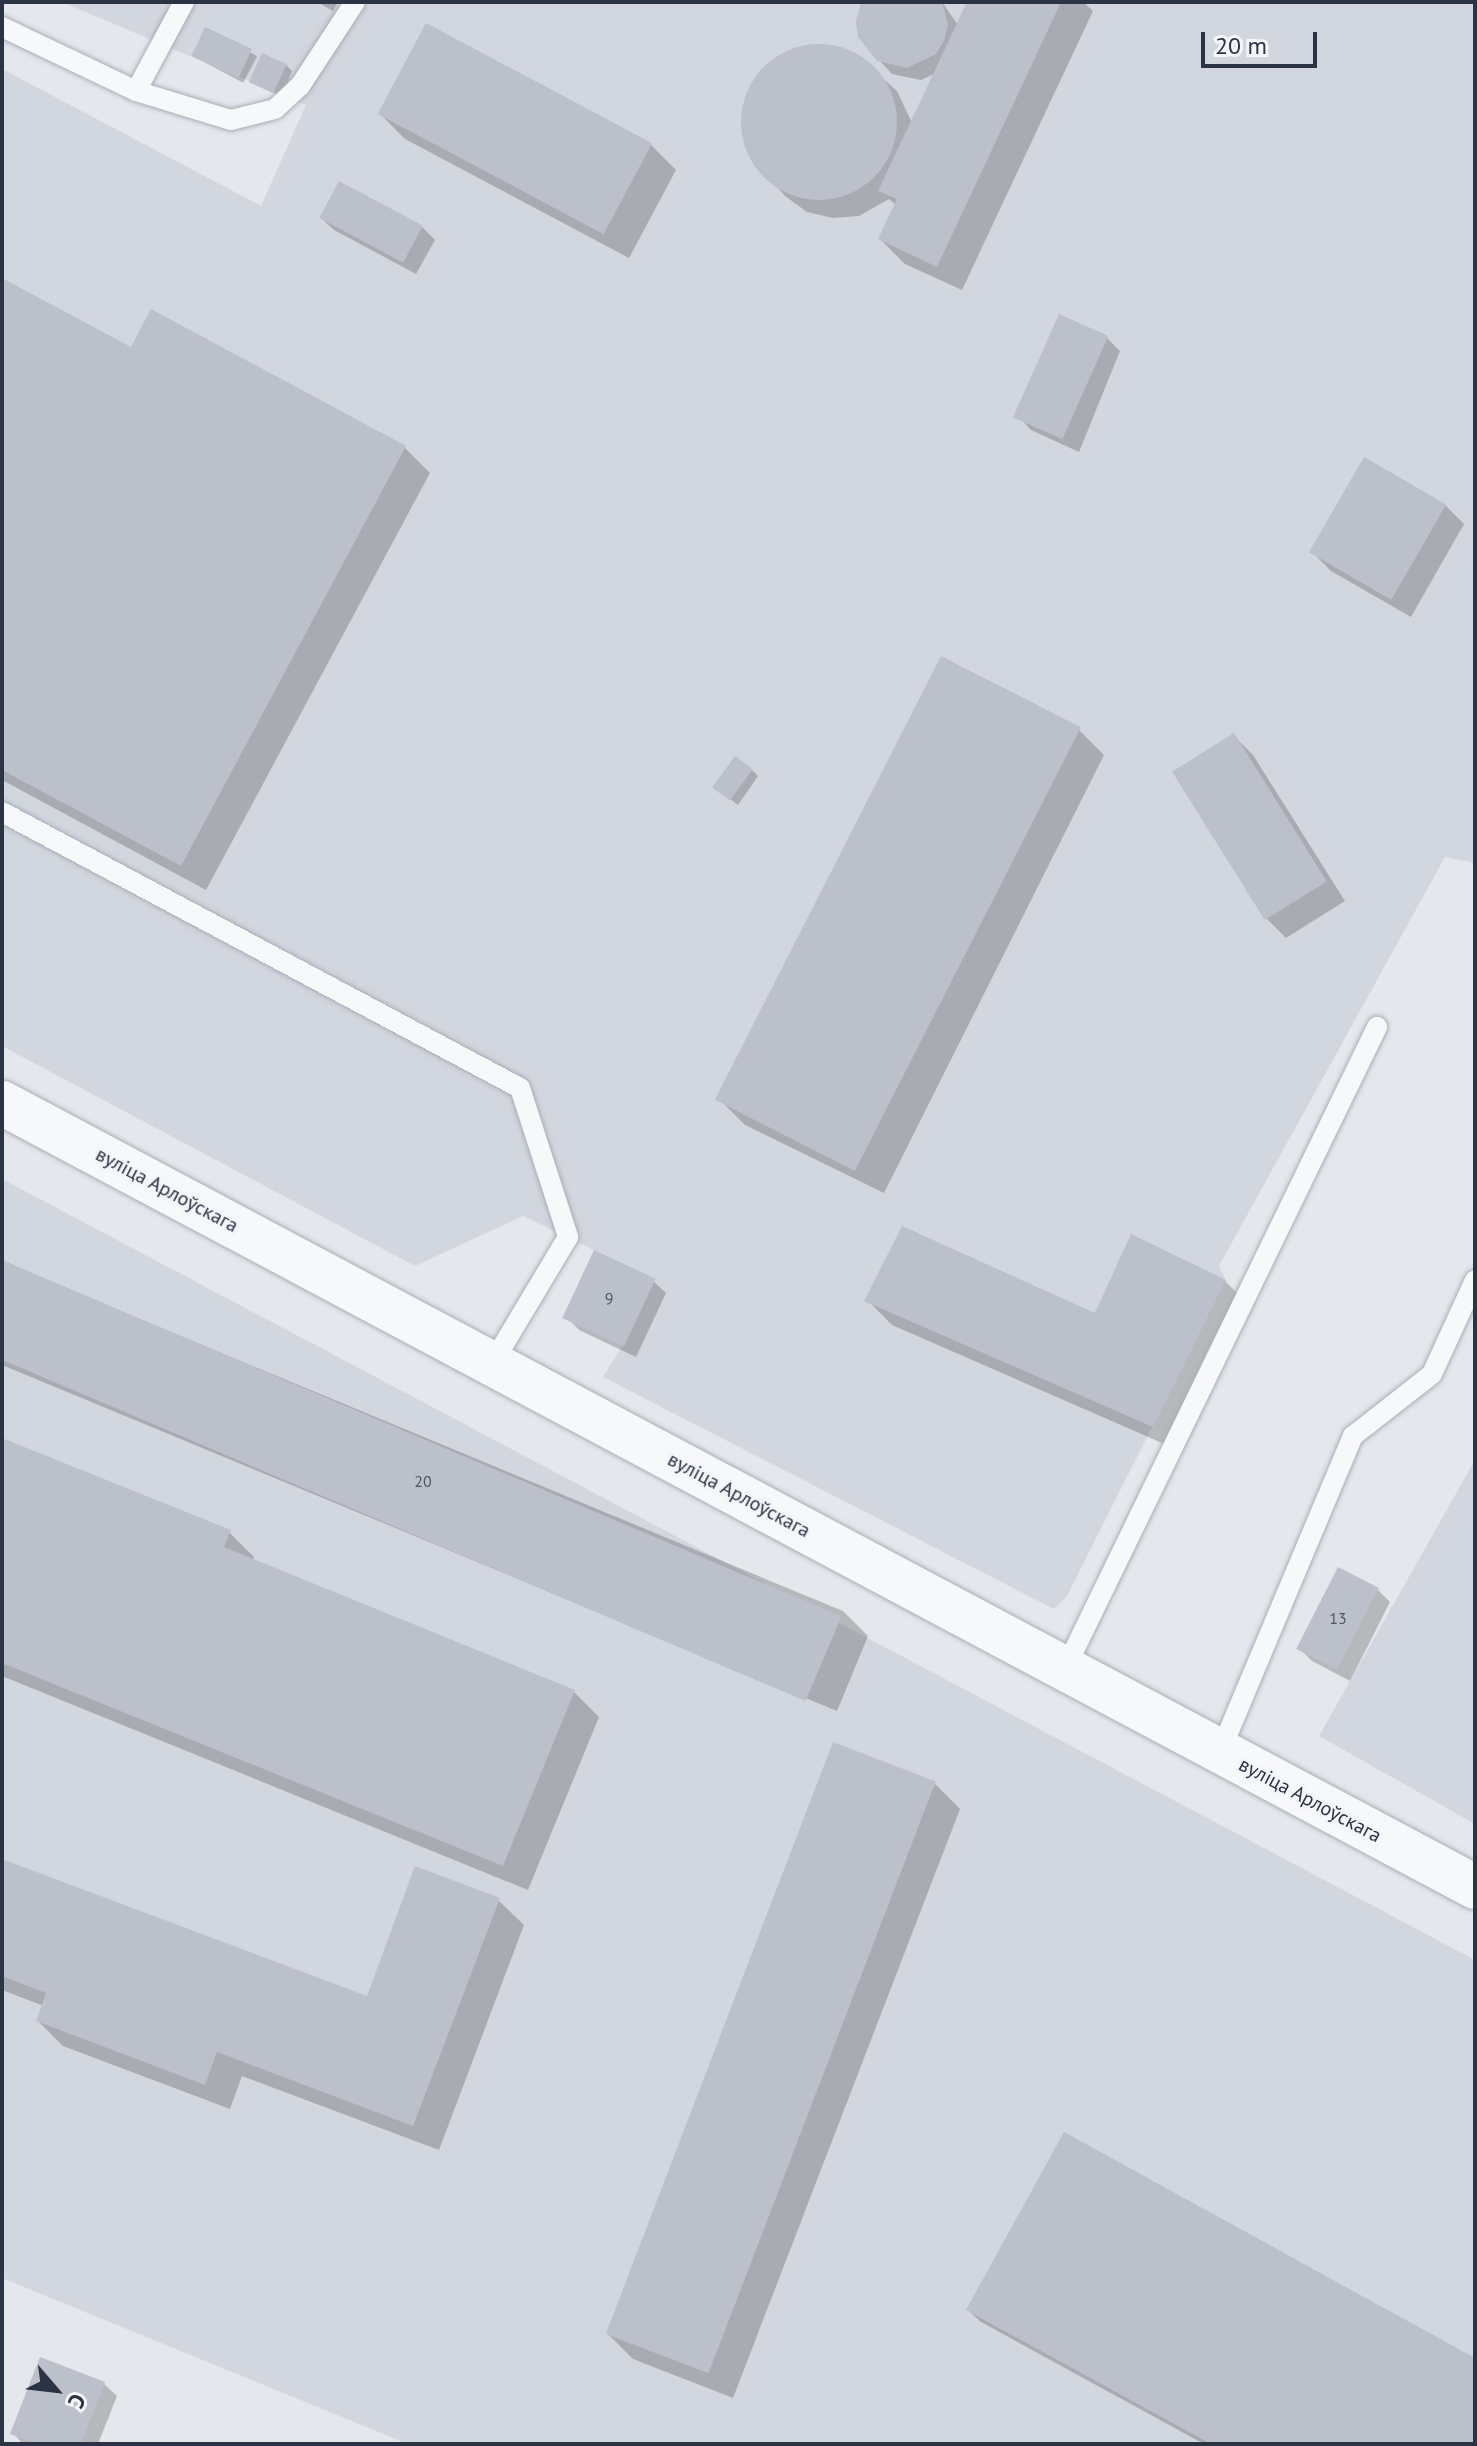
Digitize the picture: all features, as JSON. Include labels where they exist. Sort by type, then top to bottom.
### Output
[{"type":"street","name":"вуліца Арлоўскага","points":[[2,1103],[1475,1887]]},
{"type":"lane","points":[[136,91],[184,2]]},
{"type":"lane","points":[[2,27],[136,91],[231,120],[275,109],[300,86],[355,2]]},
{"type":"lane","points":[[2,812],[520,1088],[568,1237],[492,1364]]},
{"type":"lane","points":[[1065,1669],[1377,1027]]},
{"type":"lane","points":[[1220,1752],[1353,1436],[1432,1374],[1475,1280]]},
{"type":"shaded area","points":[[62,2],[1475,2],[1475,863],[1445,857],[1219,1266],[1226,1280],[1067,1596],[1054,1609],[603,1377],[623,1345],[563,1318],[594,1250],[523,1216],[415,1266],[2,1046],[2,69],[261,206],[306,105]]},
{"type":"shaded area","points":[[2,1179],[1475,1960],[1475,2444],[408,2444],[2,2278]]},
{"type":"shaded area","points":[[1475,1460],[1475,1824],[1319,1736]]},
{"type":"building","points":[[861,2],[942,2],[948,25],[944,41],[936,54],[907,68],[877,61],[858,37],[856,21]]},
{"type":"building","points":[[967,2],[1061,2],[937,267],[878,239],[897,199],[878,191]]},
{"type":"building","points":[[426,23],[652,143],[604,234],[378,114]]},
{"type":"building","points":[[205,27],[252,49],[239,78],[191,56]]},
{"type":"building","points":[[819,44],[849,50],[874,67],[891,92],[897,122],[891,152],[874,177],[849,194],[819,200],[789,194],[764,177],[747,152],[741,122],[747,92],[764,67],[789,50]]},
{"type":"building","points":[[262,53],[287,64],[274,93],[249,82]]},
{"type":"building","points":[[339,181],[423,226],[403,263],[319,218]]},
{"type":"building","points":[[2,278],[131,347],[151,309],[406,446],[181,866],[2,770]]},
{"type":"building","points":[[1059,314],[1108,336],[1062,439],[1013,417]]},
{"type":"building","points":[[1364,457],[1446,504],[1391,600],[1309,552]]},
{"type":"building","points":[[941,656],[1081,727],[855,1171],[715,1100]]},
{"type":"building","points":[[1234,733],[1327,881],[1265,920],[1172,772]]},
{"type":"building","points":[[735,756],[753,769],[730,800],[712,788]]},
{"type":"building","points":[[902,1226],[1095,1313],[1131,1234],[1226,1280],[1153,1427],[864,1301]]},
{"type":"building","points":[[594,1250],[656,1279],[624,1347],[562,1318]]},
{"type":"building","points":[[2,1260],[842,1616],[806,1701],[2,1360]]},
{"type":"building","points":[[2,1438],[231,1530],[224,1547],[575,1690],[503,1866],[2,1663]]},
{"type":"building","points":[[1338,1567],[1379,1588],[1337,1670],[1296,1649]]},
{"type":"building","points":[[833,1742],[936,1781],[708,2373],[606,2334]]},
{"type":"building","points":[[2,1859],[367,1996],[415,1866],[500,1898],[413,2126],[217,2052],[205,2085],[36,2021],[46,1993],[2,1976]]},
{"type":"building","points":[[1064,2132],[1475,2358],[1475,2444],[1211,2444],[966,2310]]},
{"type":"building","points":[[40,2357],[105,2382],[81,2444],[37,2444],[10,2434]]}]
